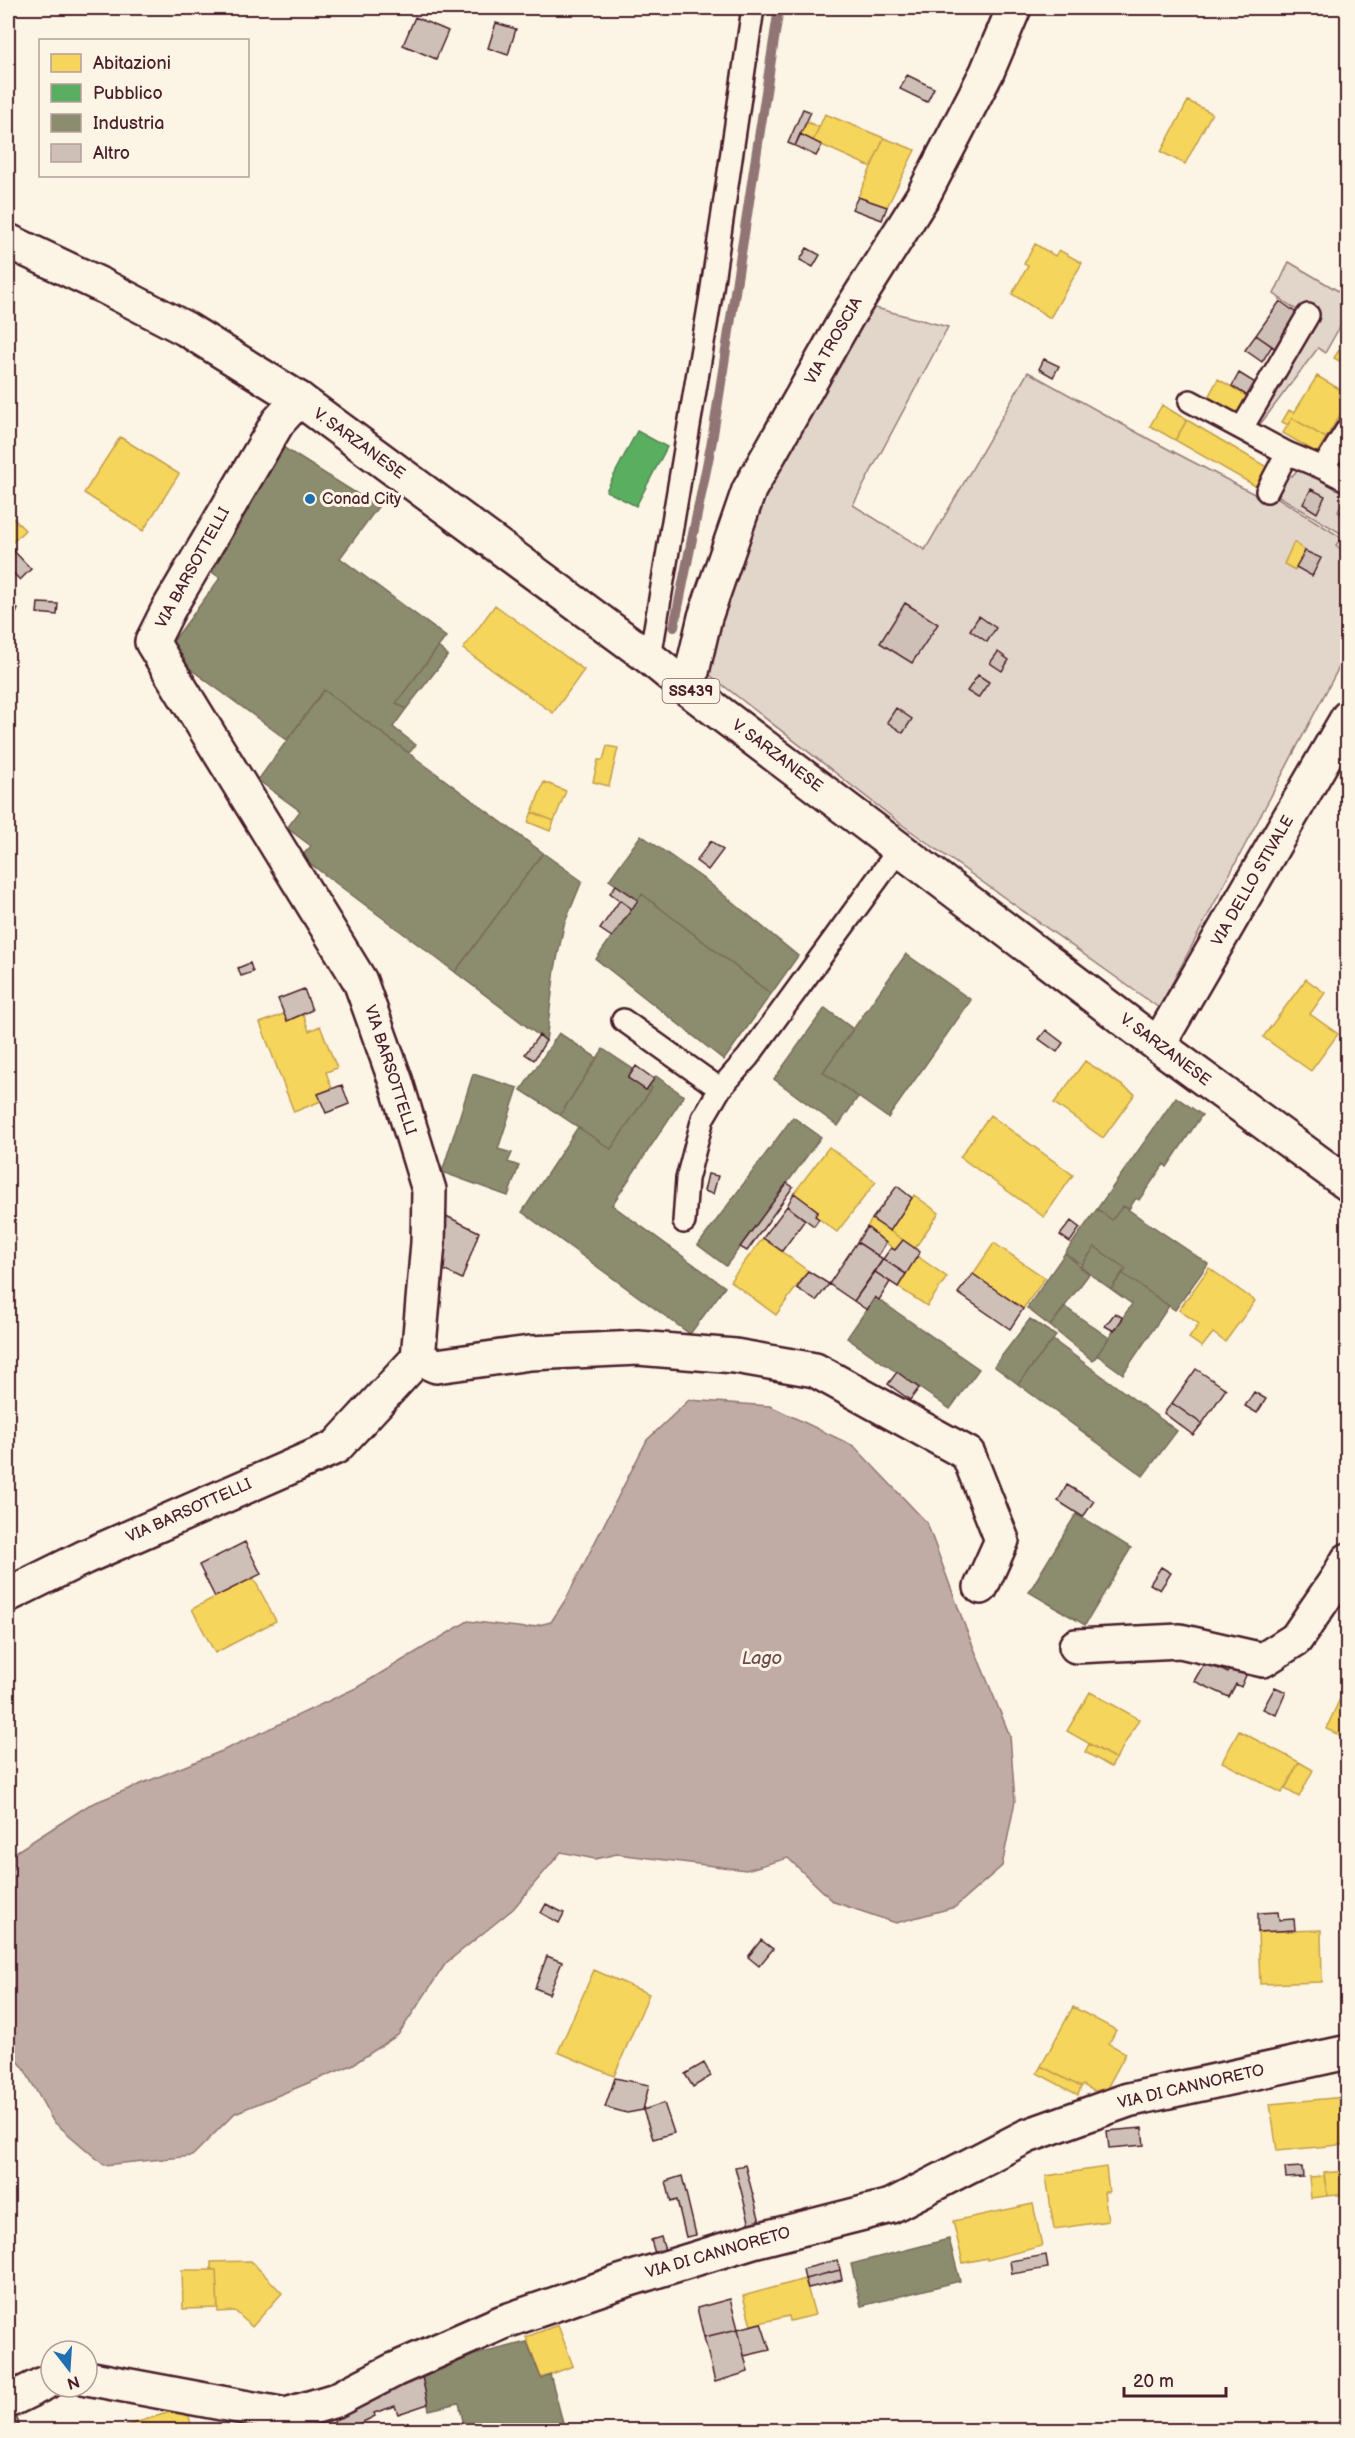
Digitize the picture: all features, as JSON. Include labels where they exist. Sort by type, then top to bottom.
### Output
[{"type":"street","name":"VIA TROSCIA","points":[[688,689],[705,617],[749,490],[848,315],[923,196],[987,72],[1014,8]]},
{"type":"street","name":"V. SARZANESE","points":[[8,241],[186,329],[299,399],[650,658],[1158,1046],[1347,1184]]},
{"type":"street","name":"VIA BARSOTTELLI","points":[[8,1595],[85,1557],[336,1447],[418,1358],[428,1243],[429,1190],[396,1082],[360,981],[152,642],[168,610],[278,422],[299,399]]},
{"type":"street","name":"VIA DELLO STIVALE","points":[[1158,1046],[1347,717]]},
{"type":"street","points":[[418,1358],[436,1366],[530,1353],[638,1348],[735,1356],[815,1370],[968,1454],[1002,1540],[981,1587]]},
{"type":"street","points":[[1077,1646],[1180,1641],[1263,1660],[1296,1639],[1337,1579],[1347,1560]]},
{"type":"street","name":"VIA DI CANNORETO","points":[[99,2380],[286,2415],[336,2400],[394,2370],[503,2322],[620,2282],[753,2241],[891,2206],[1027,2136],[1128,2100],[1347,2052]]},
{"type":"street","points":[[8,2401],[39,2386]]},
{"type":"lane","points":[[650,658],[711,295],[753,8]]},
{"type":"lane","points":[[1242,428],[1308,315]]},
{"type":"lane","points":[[1190,401],[1347,482]]},
{"type":"lane","points":[[1323,468],[1347,428]]},
{"type":"lane","points":[[1267,491],[1287,453]]},
{"type":"lane","points":[[684,1222],[687,1179],[703,1118],[720,1089],[748,1057],[900,848]]},
{"type":"lane","points":[[623,1020],[720,1089]]},
{"type":"shaded area","points":[[1289,262],[1347,296],[1347,314],[1325,353],[1318,348],[1252,435],[1302,314],[1274,294]]},
{"type":"shaded area","points":[[872,307],[948,327],[853,505],[925,550],[1028,372],[1262,498],[1267,491],[1342,538],[1336,545],[1347,555],[1347,652],[1159,1008],[901,824],[706,672],[762,498]]},
{"type":"shaded area","points":[[1298,469],[1347,493],[1338,512],[1347,518],[1347,526],[1342,534],[1267,489],[1279,471],[1292,476]]},
{"type":"water","name":"Lago","points":[[689,1400],[770,1406],[854,1446],[927,1523],[966,1629],[1010,1736],[1015,1801],[1002,1866],[955,1907],[896,1923],[834,1902],[788,1858],[746,1870],[617,1854],[595,1859],[561,1852],[513,1909],[446,1963],[398,2035],[352,2065],[235,2113],[192,2156],[104,2165],[53,2121],[23,2067],[8,2049],[8,1857],[89,1805],[222,1751],[356,1688],[468,1621],[526,1628],[551,1622],[566,1599],[647,1440]]},
{"type":"building: Abitazioni","points":[[1188,101],[1212,113],[1185,164],[1161,152]]},
{"type":"building: Abitazioni","points":[[825,114],[884,138],[871,167],[813,141]]},
{"type":"building: Abitazioni","points":[[807,122],[819,127],[813,141],[800,134]]},
{"type":"building: Abitazioni","points":[[884,138],[915,150],[887,207],[858,197]]},
{"type":"building: Abitazioni","points":[[1035,244],[1055,256],[1059,250],[1082,263],[1050,318],[1012,294],[1028,266],[1024,264]]},
{"type":"building: Abitazioni","points":[[1348,336],[1348,366],[1334,358]]},
{"type":"building: Abitazioni","points":[[1317,376],[1348,394],[1348,402],[1326,438],[1292,418],[1288,425],[1282,422],[1289,410],[1294,413]]},
{"type":"building: Abitazioni","points":[[1218,379],[1249,397],[1237,417],[1207,399]]},
{"type":"building: Abitazioni","points":[[1162,405],[1187,420],[1175,440],[1150,426]]},
{"type":"building: Abitazioni","points":[[1292,418],[1326,438],[1317,453],[1283,433]]},
{"type":"building: Abitazioni","points":[[1187,420],[1275,472],[1264,491],[1175,440]]},
{"type":"building: Abitazioni","points":[[120,437],[179,474],[143,531],[84,493]]},
{"type":"building: Abitazioni","points":[[8,513],[25,530],[10,545],[14,550],[8,556]]},
{"type":"building: Abitazioni","points":[[1294,542],[1305,551],[1295,570],[1284,564]]},
{"type":"building: Abitazioni","points":[[495,605],[584,670],[553,713],[463,649]]},
{"type":"building: Abitazioni","points":[[607,746],[618,748],[609,786],[593,782],[598,760],[603,760]]},
{"type":"building: Abitazioni","points":[[544,782],[566,791],[554,821],[532,812]]},
{"type":"building: Abitazioni","points":[[532,812],[554,821],[550,831],[528,822]]},
{"type":"building: Abitazioni","points":[[1306,979],[1325,993],[1310,1014],[1338,1034],[1311,1071],[1263,1037]]},
{"type":"building: Abitazioni","points":[[284,1014],[287,1021],[303,1014],[309,1031],[320,1026],[337,1068],[326,1072],[332,1089],[318,1094],[321,1101],[294,1112],[260,1023]]},
{"type":"building: Abitazioni","points":[[1085,1061],[1135,1094],[1103,1138],[1054,1103]]},
{"type":"building: Abitazioni","points":[[990,1115],[1073,1175],[1044,1217],[960,1157]]},
{"type":"building: Abitazioni","points":[[829,1147],[876,1182],[837,1232],[815,1216],[818,1211],[794,1193]]},
{"type":"building: Abitazioni","points":[[914,1195],[939,1213],[915,1248],[890,1231]]},
{"type":"building: Abitazioni","points":[[872,1219],[903,1240],[895,1250],[867,1227]]},
{"type":"building: Abitazioni","points":[[763,1238],[808,1271],[776,1315],[730,1281]]},
{"type":"building: Abitazioni","points":[[994,1243],[1045,1278],[1023,1309],[973,1274]]},
{"type":"building: Abitazioni","points":[[917,1256],[947,1277],[927,1306],[898,1287]]},
{"type":"building: Abitazioni","points":[[1209,1268],[1255,1301],[1225,1342],[1213,1333],[1202,1347],[1189,1338],[1199,1324],[1179,1310]]},
{"type":"building: Abitazioni","points":[[253,1577],[276,1621],[215,1653],[192,1609]]},
{"type":"building: Abitazioni","points":[[1346,1686],[1348,1687],[1348,1739],[1326,1729]]},
{"type":"building: Abitazioni","points":[[1090,1692],[1139,1719],[1116,1759],[1067,1731]]},
{"type":"building: Abitazioni","points":[[1239,1731],[1299,1762],[1282,1793],[1222,1762]]},
{"type":"building: Abitazioni","points":[[1089,1744],[1116,1759],[1111,1767],[1085,1752]]},
{"type":"building: Abitazioni","points":[[1299,1762],[1313,1770],[1299,1797],[1285,1789]]},
{"type":"building: Abitazioni","points":[[1321,1930],[1322,1982],[1260,1984],[1258,1932]]},
{"type":"building: Abitazioni","points":[[594,1970],[649,1994],[614,2076],[558,2052]]},
{"type":"building: Abitazioni","points":[[1073,2007],[1116,2030],[1109,2044],[1126,2053],[1107,2088],[1094,2091],[1083,2085],[1081,2087],[1041,2066]]},
{"type":"building: Abitazioni","points":[[1041,2066],[1081,2087],[1078,2095],[1037,2073]]},
{"type":"building: Abitazioni","points":[[1344,2097],[1348,2144],[1277,2151],[1270,2104]]},
{"type":"building: Abitazioni","points":[[1106,2167],[1109,2192],[1104,2192],[1108,2221],[1054,2229],[1046,2176]]},
{"type":"building: Abitazioni","points":[[1348,2171],[1348,2194],[1327,2196],[1324,2173]]},
{"type":"building: Abitazioni","points":[[1324,2176],[1327,2196],[1311,2198],[1309,2177]]},
{"type":"building: Abitazioni","points":[[1033,2204],[1042,2246],[987,2260],[987,2258],[963,2263],[953,2221]]},
{"type":"building: Abitazioni","points":[[251,2261],[282,2293],[252,2327],[235,2311],[218,2312],[216,2270],[211,2269],[211,2262]]},
{"type":"building: Abitazioni","points":[[182,2270],[216,2270],[218,2308],[183,2309]]},
{"type":"building: Abitazioni","points":[[805,2279],[815,2315],[790,2321],[789,2316],[751,2325],[743,2296]]},
{"type":"building: Abitazioni","points":[[558,2325],[573,2366],[541,2378],[526,2337]]},
{"type":"building: Abitazioni","points":[[186,2407],[193,2430],[120,2430],[119,2428]]},
{"type":"building: Pubblico","points":[[637,431],[667,447],[636,506],[606,491]]},
{"type":"building: Industria","points":[[281,446],[378,507],[340,558],[446,637],[396,703],[406,709],[393,727],[416,745],[409,753],[324,690],[287,740],[166,651],[220,578],[205,567]]},
{"type":"building: Industria","points":[[438,647],[448,655],[406,709],[396,703]]},
{"type":"building: Industria","points":[[324,690],[543,853],[455,972],[301,857],[311,846],[287,828],[300,811],[258,780]]},
{"type":"building: Industria","points":[[641,835],[708,882],[798,956],[771,994],[642,894],[638,900],[609,880]]},
{"type":"building: Industria","points":[[543,853],[582,881],[564,925],[555,969],[546,1041],[455,972]]},
{"type":"building: Industria","points":[[642,894],[771,994],[724,1060],[596,959]]},
{"type":"building: Industria","points":[[906,954],[971,1000],[888,1118],[823,1072]]},
{"type":"building: Industria","points":[[825,1008],[853,1029],[823,1072],[858,1097],[838,1126],[774,1079]]},
{"type":"building: Industria","points":[[559,1033],[597,1058],[560,1115],[521,1090]]},
{"type":"building: Industria","points":[[603,1049],[633,1069],[628,1078],[646,1090],[649,1086],[652,1088],[611,1149],[560,1115]]},
{"type":"building: Industria","points":[[473,1074],[518,1088],[498,1149],[512,1153],[508,1162],[519,1166],[508,1196],[442,1172]]},
{"type":"building: Industria","points":[[656,1076],[684,1096],[612,1205],[725,1287],[690,1334],[522,1212],[578,1127],[611,1149],[652,1088],[649,1086]]},
{"type":"building: Industria","points":[[1176,1097],[1202,1115],[1167,1167],[1164,1164],[1139,1200],[1136,1198],[1129,1209],[1123,1206],[1112,1220],[1097,1209]]},
{"type":"building: Industria","points":[[793,1117],[821,1137],[726,1266],[698,1245]]},
{"type":"building: Industria","points":[[1123,1206],[1208,1264],[1175,1310],[1122,1273],[1126,1269],[1095,1247],[1082,1265],[1065,1253],[1097,1209],[1112,1220]]},
{"type":"building: Industria","points":[[1095,1247],[1126,1269],[1111,1289],[1080,1267]]},
{"type":"building: Industria","points":[[1065,1253],[1089,1274],[1050,1326],[1027,1308]]},
{"type":"building: Industria","points":[[1122,1273],[1169,1306],[1123,1374],[1097,1355],[1132,1304],[1111,1289]]},
{"type":"building: Industria","points":[[875,1297],[979,1369],[950,1409],[847,1338]]},
{"type":"building: Industria","points":[[1065,1307],[1109,1338],[1093,1361],[1050,1326]]},
{"type":"building: Industria","points":[[1030,1319],[1056,1336],[1018,1384],[994,1366]]},
{"type":"building: Industria","points":[[1053,1340],[1177,1431],[1143,1476],[1018,1384]]},
{"type":"building: Industria","points":[[1076,1514],[1131,1548],[1085,1625],[1029,1592]]},
{"type":"building: Industria","points":[[949,2239],[960,2281],[861,2306],[851,2264]]},
{"type":"building: Industria","points":[[527,2342],[541,2378],[550,2374],[565,2430],[465,2430],[459,2403],[429,2410],[420,2368]]},
{"type":"building: Altro","points":[[415,17],[448,31],[436,59],[403,45]]},
{"type":"building: Altro","points":[[496,23],[516,29],[508,55],[488,48]]},
{"type":"building: Altro","points":[[907,75],[934,88],[927,102],[900,89]]},
{"type":"building: Altro","points":[[803,109],[811,112],[795,146],[788,143]]},
{"type":"building: Altro","points":[[800,134],[822,145],[816,156],[795,146]]},
{"type":"building: Altro","points":[[858,197],[887,207],[882,220],[852,209]]},
{"type":"building: Altro","points":[[807,248],[820,255],[813,267],[800,260]]},
{"type":"building: Altro","points":[[1280,301],[1299,315],[1276,349],[1256,335]]},
{"type":"building: Altro","points":[[1256,335],[1272,346],[1262,362],[1245,350]]},
{"type":"building: Altro","points":[[1044,359],[1059,366],[1053,377],[1039,369]]},
{"type":"building: Altro","points":[[1239,373],[1257,384],[1249,397],[1232,386]]},
{"type":"building: Altro","points":[[1311,489],[1325,496],[1317,513],[1303,504]]},
{"type":"building: Altro","points":[[1348,500],[1348,516],[1341,512]]},
{"type":"building: Altro","points":[[13,550],[31,569],[20,580],[8,568],[8,556]]},
{"type":"building: Altro","points":[[1305,551],[1321,558],[1312,576],[1296,567]]},
{"type":"building: Altro","points":[[38,603],[58,604],[57,615],[37,613]]},
{"type":"building: Altro","points":[[905,603],[938,624],[912,663],[880,643]]},
{"type":"building: Altro","points":[[8,604],[18,609],[13,620],[8,617]]},
{"type":"building: Altro","points":[[979,616],[996,628],[987,642],[970,630]]},
{"type":"building: Altro","points":[[998,652],[1009,660],[1002,671],[990,663]]},
{"type":"building: Altro","points":[[978,675],[989,682],[978,698],[967,691]]},
{"type":"building: Altro","points":[[896,708],[912,719],[903,733],[887,722]]},
{"type":"building: Altro","points":[[711,841],[723,850],[708,870],[696,861]]},
{"type":"building: Altro","points":[[616,885],[638,900],[632,909],[610,893]]},
{"type":"building: Altro","points":[[620,900],[632,909],[612,937],[600,929]]},
{"type":"building: Altro","points":[[250,963],[253,972],[241,976],[238,968]]},
{"type":"building: Altro","points":[[304,989],[312,1010],[287,1021],[278,999]]},
{"type":"building: Altro","points":[[1046,1030],[1063,1043],[1057,1052],[1039,1039]]},
{"type":"building: Altro","points":[[539,1035],[546,1041],[534,1060],[525,1054]]},
{"type":"building: Altro","points":[[636,1066],[654,1079],[646,1090],[628,1078]]},
{"type":"building: Altro","points":[[342,1085],[349,1104],[326,1113],[318,1094]]},
{"type":"building: Altro","points":[[708,1174],[718,1176],[713,1194],[704,1191]]},
{"type":"building: Altro","points":[[787,1183],[793,1187],[747,1251],[740,1247]]},
{"type":"building: Altro","points":[[897,1186],[912,1198],[890,1231],[872,1219]]},
{"type":"building: Altro","points":[[794,1193],[818,1211],[815,1216],[819,1219],[814,1226],[787,1206]]},
{"type":"building: Altro","points":[[787,1206],[805,1220],[782,1251],[763,1238]]},
{"type":"building: Altro","points":[[440,1213],[479,1232],[462,1279],[434,1265]]},
{"type":"building: Altro","points":[[1071,1221],[1080,1228],[1070,1242],[1060,1235]]},
{"type":"building: Altro","points":[[867,1227],[886,1243],[878,1256],[857,1242]]},
{"type":"building: Altro","points":[[903,1240],[920,1252],[906,1274],[883,1259],[891,1248],[895,1250]]},
{"type":"building: Altro","points":[[857,1242],[883,1259],[854,1301],[829,1284]]},
{"type":"building: Altro","points":[[883,1259],[906,1274],[898,1287],[875,1272]]},
{"type":"building: Altro","points":[[808,1271],[829,1284],[816,1301],[797,1288]]},
{"type":"building: Altro","points":[[875,1272],[890,1282],[879,1300],[875,1297],[867,1310],[854,1301]]},
{"type":"building: Altro","points":[[973,1274],[1023,1309],[1010,1329],[958,1293]]},
{"type":"building: Altro","points":[[1115,1313],[1123,1318],[1114,1331],[1105,1326]]},
{"type":"building: Altro","points":[[1196,1369],[1226,1389],[1202,1424],[1172,1403]]},
{"type":"building: Altro","points":[[897,1372],[919,1388],[910,1400],[888,1384]]},
{"type":"building: Altro","points":[[1254,1392],[1266,1399],[1257,1413],[1245,1406]]},
{"type":"building: Altro","points":[[1172,1403],[1202,1424],[1193,1435],[1164,1413]]},
{"type":"building: Altro","points":[[1067,1485],[1094,1501],[1083,1517],[1058,1501]]},
{"type":"building: Altro","points":[[245,1542],[261,1574],[215,1597],[199,1565]]},
{"type":"building: Altro","points":[[1161,1567],[1171,1573],[1160,1590],[1150,1584]]},
{"type":"building: Altro","points":[[1205,1662],[1228,1673],[1231,1666],[1247,1673],[1241,1687],[1236,1684],[1229,1697],[1194,1681]]},
{"type":"building: Altro","points":[[1275,1687],[1286,1692],[1276,1715],[1263,1709]]},
{"type":"building: Altro","points":[[546,1904],[564,1913],[559,1923],[541,1913]]},
{"type":"building: Altro","points":[[1278,1912],[1279,1920],[1294,1919],[1295,1930],[1258,1932],[1258,1913]]},
{"type":"building: Altro","points":[[761,1940],[773,1949],[759,1966],[748,1957]]},
{"type":"building: Altro","points":[[547,1956],[562,1962],[549,1994],[535,1988]]},
{"type":"building: Altro","points":[[704,2063],[711,2076],[693,2087],[685,2074]]},
{"type":"building: Altro","points":[[615,2078],[649,2085],[643,2110],[627,2113],[605,2107]]},
{"type":"building: Altro","points":[[664,2103],[674,2133],[653,2139],[643,2110]]},
{"type":"building: Altro","points":[[1142,2128],[1144,2145],[1109,2148],[1107,2131]]},
{"type":"building: Altro","points":[[745,2165],[760,2222],[750,2225],[735,2167]]},
{"type":"building: Altro","points":[[1302,2167],[1303,2177],[1286,2178],[1285,2168]]},
{"type":"building: Altro","points":[[682,2176],[696,2235],[686,2237],[677,2200],[671,2202],[666,2181]]},
{"type":"building: Altro","points":[[661,2237],[666,2254],[656,2257],[651,2240]]},
{"type":"building: Altro","points":[[1046,2255],[1048,2268],[1012,2274],[1010,2261]]},
{"type":"building: Altro","points":[[838,2260],[840,2270],[805,2279],[803,2269]]},
{"type":"building: Altro","points":[[840,2270],[842,2280],[808,2288],[805,2279]]},
{"type":"building: Altro","points":[[730,2299],[738,2329],[704,2337],[697,2308]]},
{"type":"building: Altro","points":[[761,2323],[770,2350],[744,2356],[738,2329]]},
{"type":"building: Altro","points":[[738,2329],[748,2372],[715,2382],[704,2337]]},
{"type":"building: Altro","points":[[420,2368],[428,2404],[398,2414],[395,2406],[374,2413],[375,2416],[353,2427],[336,2429],[335,2406]]},
{"type":"building: Altro","points":[[14,2411],[19,2424],[8,2429],[8,2414]]},
{"type":"waterway","points":[[674,627],[712,441],[779,8]]},
{"type":"place","name":"Conad City","points":[[310,499]]}]
